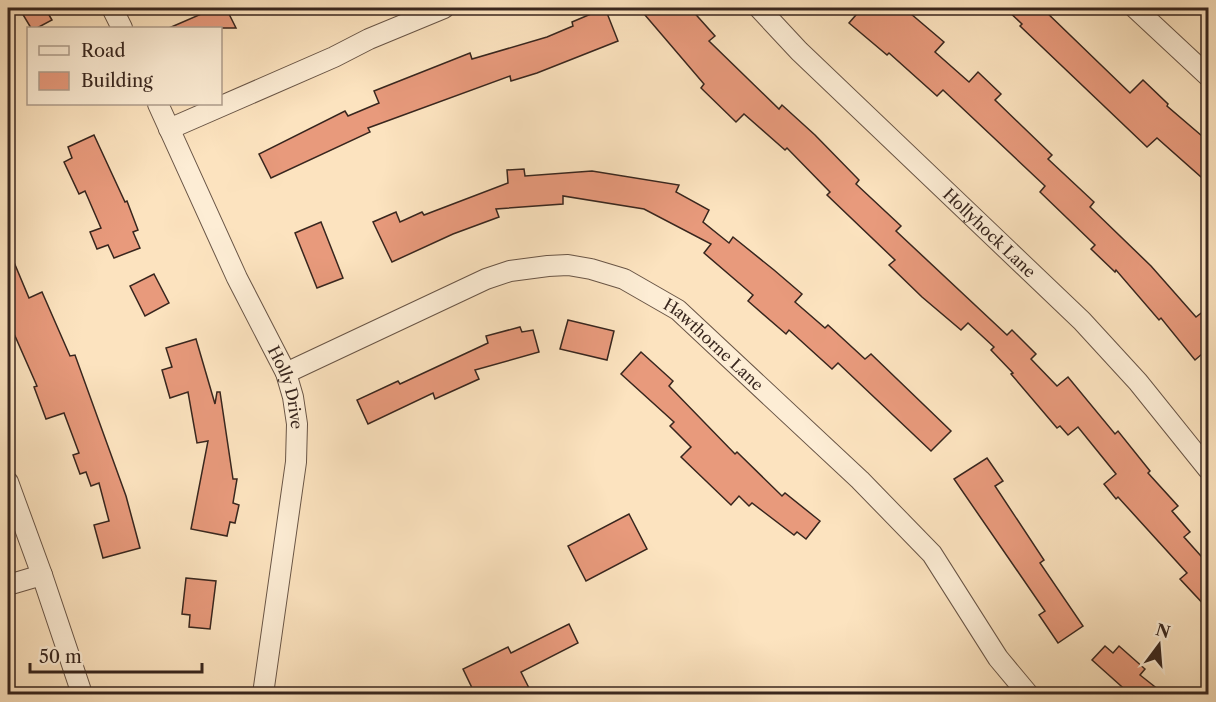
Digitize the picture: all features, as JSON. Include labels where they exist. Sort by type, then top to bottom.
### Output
[{"type":"street","points":[[112,8],[122,27]]},
{"type":"street","points":[[169,129],[334,57],[369,39],[444,8]]},
{"type":"street","name":"Hollyhock Lane","points":[[759,8],[799,51],[1082,321],[1138,382],[1209,469]]},
{"type":"street","points":[[1135,8],[1209,76]]},
{"type":"street","name":"Holly Drive","points":[[158,105],[237,278],[286,373],[294,397],[297,424],[296,462],[263,694]]},
{"type":"street","name":"Hawthorne Lane","points":[[286,373],[486,279],[510,271],[568,265],[624,279],[678,310],[868,488],[932,554],[998,658],[1028,694]]},
{"type":"street","points":[[8,482],[82,694]]},
{"type":"street","points":[[8,585],[42,575]]},
{"type":"building","points":[[19,8],[45,8],[52,20],[39,27],[30,27]]},
{"type":"building","points":[[203,8],[226,8],[236,28],[171,27],[206,12]]},
{"type":"building","points":[[605,8],[618,41],[537,73],[511,81],[510,76],[368,128],[370,132],[271,178],[259,154],[345,111],[348,116],[379,103],[374,91],[470,53],[472,59],[547,37],[573,26],[572,22]]},
{"type":"building","points":[[639,8],[690,8],[715,36],[709,41],[779,109],[782,105],[815,135],[859,180],[856,184],[901,226],[896,231],[1007,335],[1012,330],[1036,354],[1031,359],[1057,386],[1068,377],[1115,434],[1118,431],[1150,471],[1148,473],[1178,506],[1172,511],[1190,532],[1184,537],[1209,565],[1209,610],[1180,579],[1187,573],[1104,484],[1116,474],[1078,427],[1068,435],[1060,426],[1057,428],[1011,374],[1013,373],[991,350],[994,347],[968,323],[961,330],[922,297],[889,265],[895,260],[827,195],[830,192],[787,148],[785,150],[744,114],[736,122],[701,88],[704,84]]},
{"type":"building","points":[[862,8],[904,8],[944,42],[935,52],[969,82],[978,72],[1001,94],[995,100],[1052,155],[1048,159],[1094,202],[1090,207],[1151,266],[1196,317],[1209,307],[1209,348],[1195,360],[1161,318],[1159,320],[1116,270],[1115,272],[1091,249],[1095,245],[1040,192],[1045,186],[943,90],[937,96],[889,53],[887,55],[849,23]]},
{"type":"building","points":[[1005,8],[1042,8],[1130,93],[1143,80],[1168,104],[1167,106],[1209,142],[1209,184],[1157,138],[1147,147],[1020,26],[1022,24]]},
{"type":"building","points":[[94,135],[125,202],[127,201],[138,230],[133,232],[140,248],[114,258],[108,245],[97,249],[90,232],[101,228],[85,191],[79,194],[64,162],[72,158],[68,147]]},
{"type":"building","points":[[524,169],[525,176],[592,171],[679,185],[676,192],[709,210],[703,222],[729,243],[733,237],[774,270],[802,294],[795,302],[825,328],[828,325],[865,359],[871,354],[951,431],[931,451],[838,363],[832,369],[789,330],[786,334],[748,301],[753,295],[704,253],[711,244],[644,209],[563,196],[563,204],[496,209],[499,217],[453,234],[392,262],[373,222],[396,212],[400,222],[422,212],[424,215],[508,183],[507,170]]},
{"type":"building","points":[[321,222],[343,278],[317,288],[295,233]]},
{"type":"building","points":[[8,248],[29,298],[42,292],[70,356],[75,355],[126,496],[140,548],[103,558],[94,525],[109,521],[99,483],[91,486],[86,472],[80,474],[73,455],[79,453],[64,413],[46,419],[34,387],[37,386],[8,320]]},
{"type":"building","points":[[154,274],[169,303],[145,316],[130,286]]},
{"type":"building","points":[[568,320],[614,331],[607,360],[560,349]]},
{"type":"building","points":[[520,327],[522,332],[533,330],[539,352],[475,370],[479,379],[435,399],[433,393],[368,424],[357,400],[398,381],[400,384],[488,343],[486,336]]},
{"type":"building","points":[[196,339],[215,404],[217,392],[220,392],[233,479],[237,479],[233,503],[239,505],[235,523],[230,522],[227,536],[191,529],[208,441],[197,443],[188,392],[170,398],[162,370],[172,367],[166,348]]},
{"type":"building","points":[[641,352],[673,381],[669,386],[735,454],[737,452],[782,496],[785,493],[820,521],[806,539],[797,532],[794,535],[752,503],[749,506],[739,496],[731,505],[681,457],[691,447],[670,426],[674,422],[621,374]]},
{"type":"building","points":[[987,458],[1003,481],[995,486],[1044,560],[1040,563],[1083,626],[1058,643],[1039,615],[1045,611],[954,479]]},
{"type":"building","points":[[629,514],[647,549],[586,581],[568,546]]},
{"type":"building","points":[[186,578],[216,581],[210,629],[189,627],[190,615],[182,614]]},
{"type":"building","points":[[569,624],[578,643],[521,672],[532,694],[475,694],[463,669],[508,647],[511,653]]},
{"type":"building","points":[[1105,646],[1113,653],[1119,646],[1145,669],[1140,675],[1164,694],[1130,694],[1092,660]]}]
